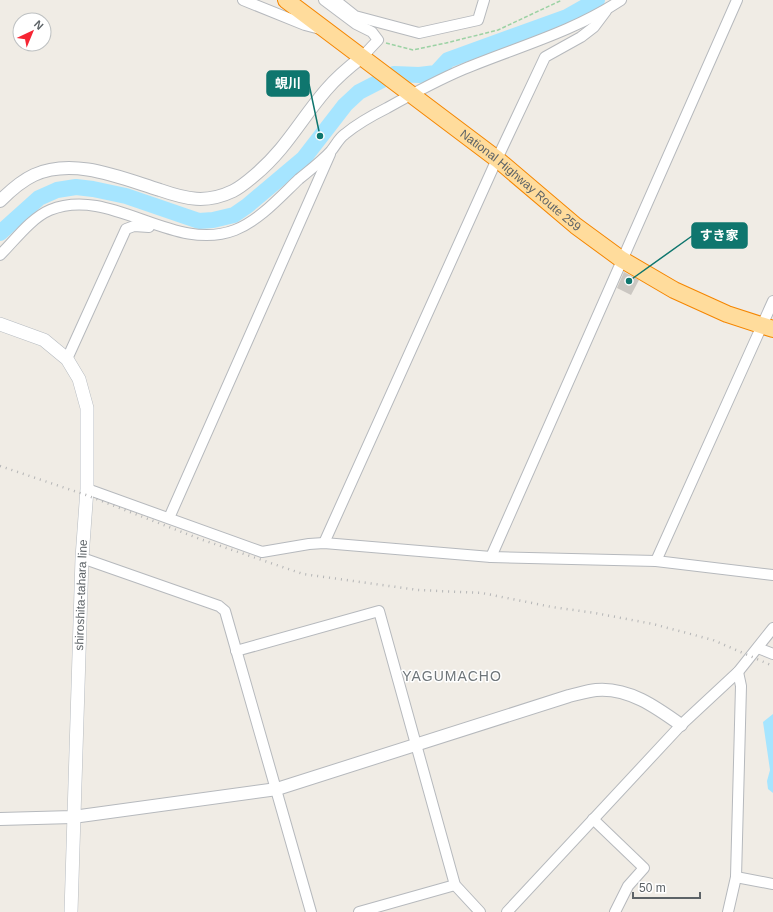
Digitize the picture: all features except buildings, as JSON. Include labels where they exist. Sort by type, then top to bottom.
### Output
[{"type":"highway","name":"National Highway Route 259","points":[[286,0],[497,159],[576,226],[621,259],[674,290],[727,314],[767,327]]},
{"type":"main road","name":"shiroshita-tahara line","points":[[0,324],[44,340],[67,359],[79,379],[87,408],[87,489],[82,558],[71,912]]},
{"type":"street","points":[[243,0],[305,25],[328,31]]},
{"type":"street","points":[[0,200],[22,182],[35,175],[52,170],[70,169],[109,174],[186,198],[208,199],[233,191],[270,162],[296,132],[326,90],[378,40],[372,32],[356,24],[324,0]]},
{"type":"street","points":[[335,0],[355,16],[419,34],[478,20],[484,0]]},
{"type":"street","points":[[67,359],[126,229],[134,226],[165,228],[209,235],[234,230],[256,218],[331,151],[344,134],[409,93],[570,28],[608,9],[621,0]]},
{"type":"street","points":[[491,557],[621,259],[737,0]]},
{"type":"street","points":[[324,543],[497,159],[545,57],[581,37],[594,27],[608,9]]},
{"type":"street","points":[[169,518],[331,151]]},
{"type":"street","points":[[0,255],[35,219],[50,210],[69,205],[88,205],[113,210],[165,228]]},
{"type":"street","points":[[656,561],[767,327],[773,301]]},
{"type":"street","points":[[87,489],[262,552],[324,543],[491,557],[656,561],[773,575]]},
{"type":"street","points":[[82,558],[219,606],[225,611],[311,912]]},
{"type":"street","points":[[236,651],[379,612],[418,745],[455,885],[480,912]]},
{"type":"street","points":[[508,912],[681,725],[738,672],[773,628]]},
{"type":"street","points":[[758,648],[773,654]]},
{"type":"street","points":[[728,912],[736,877],[741,686],[738,672]]},
{"type":"street","points":[[0,818],[73,817],[277,789],[569,696],[596,690],[608,690],[629,695],[655,706],[681,725]]},
{"type":"street","points":[[593,819],[644,868],[628,886],[615,912]]},
{"type":"street","points":[[736,877],[773,884]]},
{"type":"street","points":[[359,912],[455,885]]},
{"type":"water","points":[[773,714],[773,793],[768,789],[767,781],[770,770],[763,722]]},
{"type":"waterway","points":[[0,233],[39,198],[57,190],[76,187],[126,196],[199,221],[213,220],[234,215],[247,206],[304,158],[345,105],[359,92],[394,74],[419,75],[436,73],[448,60],[567,17],[597,0]]},
{"type":"railway","points":[[0,466],[86,495],[200,539],[303,574],[418,590],[482,593],[552,607],[595,613],[653,624],[713,640],[773,666]]},
{"type":"place","name":"蜆川","points":[[320,136]]},
{"type":"place","name":"すき家","points":[[629,281]]},
{"type":"district","name":"YAGUMACHO","points":[[452,676]]}]
